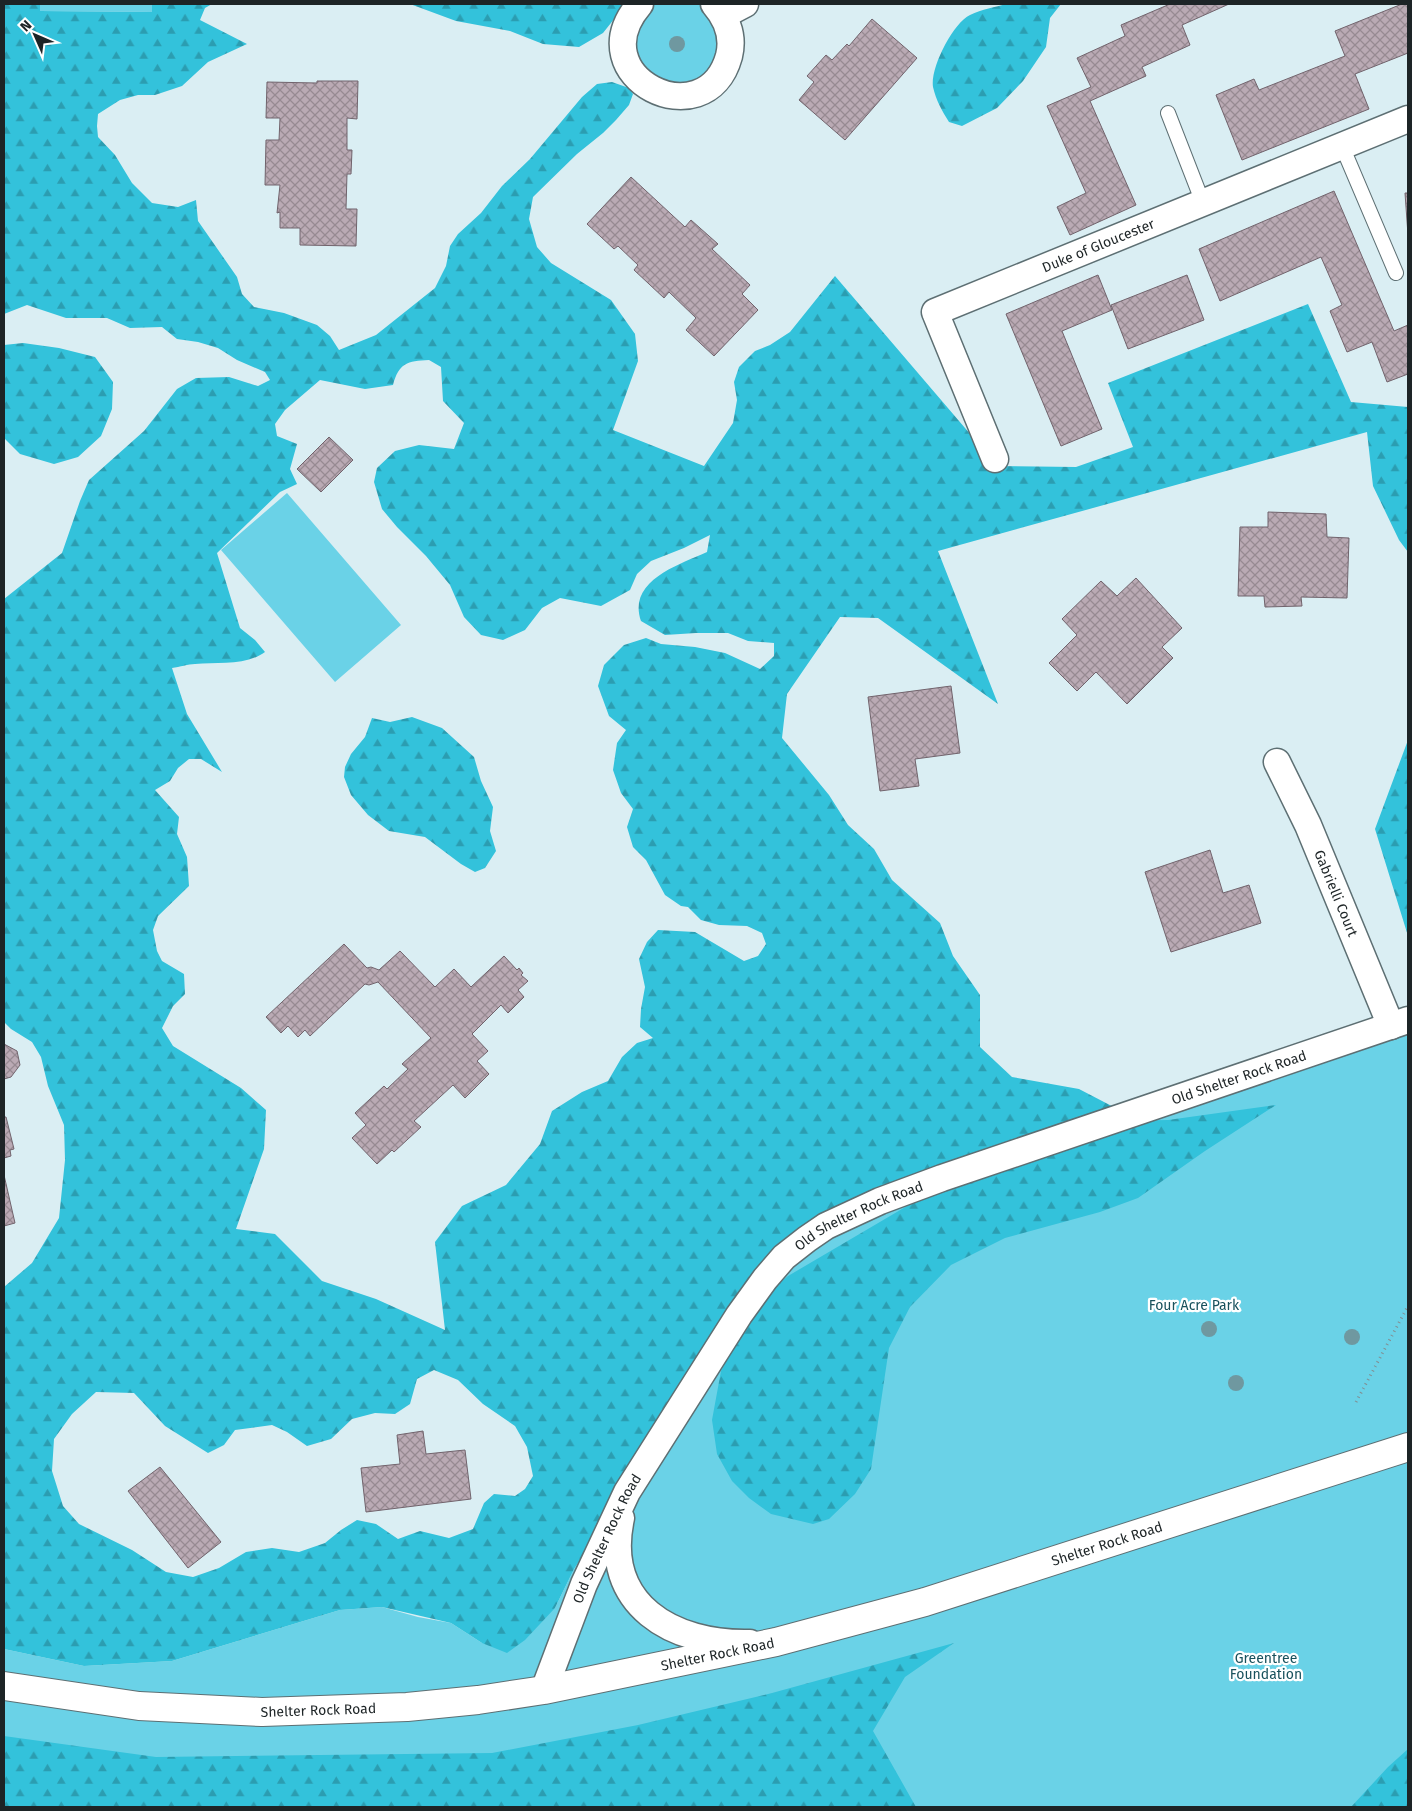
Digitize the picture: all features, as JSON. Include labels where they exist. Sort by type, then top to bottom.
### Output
[{"type":"main road","name":"Shelter Rock Road","points":[[4,1686],[138,1706],[262,1712],[407,1707],[478,1700],[544,1690],[776,1642],[925,1602],[1408,1447]]},
{"type":"street","points":[[640,4],[632,13],[626,27],[623,41],[625,56],[637,79],[651,90],[668,96],[685,96],[702,91],[716,80],[721,73],[726,65],[731,48],[728,7]]},
{"type":"street","name":"Duke of Gloucester","points":[[995,459],[936,312],[1408,119]]},
{"type":"street","name":"Gabrielli Court","points":[[1277,762],[1400,1023]]},
{"type":"street","name":"Old Shelter Rock Road","points":[[544,1690],[584,1584],[627,1492],[739,1315],[765,1279],[784,1257],[806,1239],[826,1226],[880,1201],[942,1178],[1400,1023]]},
{"type":"street","points":[[627,1492],[617,1537],[619,1565],[630,1594],[650,1615],[672,1629],[702,1639],[734,1643],[776,1642]]},
{"type":"lane","points":[[1168,113],[1204,203]]},
{"type":"lane","points":[[1342,146],[1396,274]]},
{"type":"path","points":[[1356,1402],[1408,1306]]},
{"type":"green space","points":[[4,4],[40,4],[40,11],[152,12],[152,4],[212,4],[205,8],[200,20],[247,44],[208,62],[182,86],[155,95],[138,95],[120,100],[98,114],[98,137],[115,155],[132,183],[152,203],[178,207],[196,200],[198,221],[237,277],[242,294],[254,307],[284,313],[317,325],[330,336],[339,350],[376,335],[435,288],[446,266],[450,246],[458,234],[481,213],[502,186],[530,159],[582,97],[597,84],[612,82],[629,88],[633,94],[629,105],[603,133],[577,154],[533,197],[529,219],[537,247],[551,263],[611,300],[635,334],[638,361],[613,430],[704,466],[733,423],[737,400],[734,382],[739,367],[755,351],[770,345],[790,332],[835,276],[971,435],[991,466],[1076,467],[1133,447],[1108,383],[1308,304],[1351,402],[1408,407],[1408,552],[1399,540],[1373,486],[1367,432],[938,551],[998,704],[878,618],[840,617],[787,694],[782,738],[829,795],[848,825],[874,849],[892,880],[940,923],[953,956],[980,995],[980,1047],[1012,1077],[1079,1089],[1129,1115],[1113,1121],[1168,1120],[1276,1105],[1205,1151],[1138,1198],[1100,1212],[1005,1238],[951,1265],[910,1307],[889,1348],[871,1469],[855,1494],[829,1519],[813,1524],[771,1514],[749,1498],[732,1481],[717,1454],[712,1420],[721,1371],[745,1324],[771,1290],[788,1276],[970,1169],[880,1201],[826,1226],[784,1257],[765,1279],[739,1315],[627,1492],[574,1569],[555,1608],[525,1640],[507,1653],[482,1643],[451,1623],[382,1607],[340,1610],[172,1661],[84,1666],[4,1649],[4,1287],[32,1263],[59,1218],[65,1160],[64,1125],[48,1086],[41,1057],[32,1042],[11,1029],[4,1022],[4,599],[62,553],[89,480],[144,431],[177,389],[196,378],[229,377],[258,386],[270,380],[265,372],[237,360],[218,348],[198,342],[177,339],[162,327],[130,328],[107,318],[66,318],[27,305],[4,314]],"holes":[[[429,360],[441,367],[443,401],[464,423],[454,449],[419,445],[395,451],[377,468],[374,482],[382,509],[450,585],[464,617],[481,635],[503,640],[525,630],[542,608],[560,598],[601,606],[630,590],[637,574],[651,561],[710,535],[707,552],[670,569],[648,585],[641,595],[639,607],[641,621],[665,635],[728,633],[748,641],[774,643],[774,656],[760,669],[725,653],[695,647],[661,644],[646,638],[624,645],[604,665],[598,686],[609,716],[626,730],[617,743],[613,770],[621,793],[633,809],[627,827],[633,847],[646,860],[665,895],[681,906],[688,907],[701,920],[719,925],[747,926],[762,933],[766,944],[758,956],[744,961],[695,932],[658,930],[647,942],[639,959],[645,987],[640,1027],[653,1038],[637,1043],[622,1057],[608,1081],[582,1092],[552,1111],[540,1144],[506,1185],[462,1206],[435,1242],[445,1330],[376,1299],[322,1281],[275,1234],[236,1229],[264,1149],[266,1110],[241,1088],[173,1046],[162,1028],[173,1006],[185,994],[184,974],[162,961],[157,951],[153,930],[158,916],[189,886],[187,857],[177,834],[179,817],[155,790],[170,781],[178,768],[189,759],[201,759],[222,772],[187,714],[172,668],[192,664],[241,661],[265,652],[255,640],[240,628],[217,553],[280,492],[297,484],[290,469],[297,444],[277,436],[275,424],[285,410],[320,380],[365,389],[393,385],[398,372],[405,365],[415,361]],[[434,1370],[458,1380],[483,1404],[515,1426],[527,1447],[533,1476],[525,1489],[515,1496],[494,1494],[484,1503],[473,1529],[449,1538],[420,1531],[398,1539],[376,1524],[357,1520],[325,1543],[299,1552],[272,1548],[246,1552],[219,1568],[193,1577],[166,1572],[132,1550],[79,1524],[63,1506],[52,1471],[54,1439],[72,1414],[96,1392],[134,1393],[165,1426],[208,1453],[224,1445],[235,1430],[272,1425],[287,1432],[307,1446],[331,1439],[352,1419],[375,1413],[395,1414],[410,1404],[417,1379]]]},
{"type":"green space","points":[[40,4],[152,4],[152,12],[40,11]]},
{"type":"green space","points":[[410,4],[626,4],[603,33],[579,47],[543,44],[510,31],[456,21]]},
{"type":"green space","points":[[640,4],[714,4],[724,15],[716,80],[651,90],[625,27]]},
{"type":"green space","points":[[1007,4],[1061,4],[1050,18],[1046,47],[1023,81],[997,108],[962,126],[949,122],[939,105],[933,87],[935,69],[944,47],[957,27],[970,15]]},
{"type":"green space","points":[[23,343],[59,348],[95,357],[113,382],[112,409],[101,436],[78,457],[54,464],[20,454],[4,438],[4,345]]},
{"type":"green space","points":[[287,493],[401,625],[335,682],[221,550]]},
{"type":"green space","points":[[412,717],[442,728],[474,757],[481,781],[493,807],[490,831],[496,851],[485,868],[475,872],[425,837],[389,831],[368,815],[351,795],[344,777],[345,767],[351,754],[365,737],[372,718],[390,722]]},
{"type":"green space","points":[[1408,740],[1408,936],[1375,829]]},
{"type":"green space","points":[[1408,1020],[1408,1807],[4,1807],[4,1649],[84,1666],[172,1661],[340,1610],[382,1607],[418,1617],[451,1623],[482,1643],[555,1608],[574,1569],[807,1239]]},
{"type":"green space","points":[[954,1643],[905,1677],[873,1731],[916,1807],[4,1807],[4,1736],[156,1757],[492,1753],[638,1725],[772,1693]]},
{"type":"green space","points":[[1408,1749],[1408,1807],[1351,1807],[1388,1767]]},
{"type":"building","points":[[1170,4],[1229,4],[1182,25],[1190,45],[1142,67],[1146,76],[1090,101],[1136,205],[1070,235],[1057,207],[1086,193],[1047,106],[1091,87],[1077,58],[1125,36],[1121,25]]},
{"type":"building","points":[[1402,4],[1408,4],[1408,53],[1355,74],[1369,109],[1242,160],[1216,95],[1254,79],[1259,90],[1345,56],[1335,31]]},
{"type":"building","points":[[872,19],[917,58],[845,140],[799,100],[814,82],[807,76],[826,55],[832,60],[847,44],[849,46]]},
{"type":"building","points":[[317,81],[358,81],[357,119],[347,118],[347,150],[352,150],[351,174],[347,174],[346,209],[357,209],[356,246],[300,245],[300,228],[280,228],[280,212],[277,213],[280,185],[265,185],[266,140],[279,140],[280,118],[266,118],[267,82],[317,83]]},
{"type":"building","points":[[631,177],[685,227],[691,220],[718,244],[712,249],[750,285],[742,294],[758,310],[714,356],[686,330],[696,318],[669,292],[664,298],[634,270],[638,265],[618,246],[614,249],[587,224]]},
{"type":"building","points":[[1334,191],[1394,331],[1408,325],[1408,374],[1387,382],[1372,342],[1347,352],[1330,311],[1342,305],[1321,257],[1220,301],[1199,249]]},
{"type":"building","points":[[1405,193],[1408,193],[1408,235]]},
{"type":"building","points":[[1098,275],[1112,310],[1062,331],[1102,429],[1061,446],[1006,314]]},
{"type":"building","points":[[1187,275],[1204,320],[1128,349],[1111,305]]},
{"type":"building","points":[[329,437],[353,460],[321,492],[297,469]]},
{"type":"building","points":[[1268,512],[1326,514],[1327,537],[1349,538],[1347,598],[1301,597],[1302,606],[1265,607],[1264,596],[1238,596],[1240,527],[1268,527]]},
{"type":"building","points":[[1136,578],[1182,628],[1162,647],[1173,658],[1127,704],[1096,672],[1077,691],[1049,663],[1077,635],[1062,619],[1101,581],[1117,596]]},
{"type":"building","points":[[951,686],[960,753],[915,759],[919,786],[880,791],[868,697]]},
{"type":"building","points":[[1210,850],[1223,893],[1249,885],[1261,923],[1171,952],[1145,872]]},
{"type":"building","points":[[344,944],[367,968],[371,967],[379,970],[400,951],[435,987],[454,969],[471,987],[504,956],[517,970],[519,968],[523,973],[521,975],[528,981],[518,990],[524,997],[508,1013],[501,1005],[472,1034],[488,1051],[477,1061],[489,1074],[465,1098],[453,1085],[414,1121],[421,1127],[394,1152],[392,1150],[377,1164],[352,1138],[366,1125],[355,1113],[384,1086],[387,1089],[408,1069],[402,1064],[431,1038],[378,982],[369,985],[365,984],[310,1036],[305,1030],[298,1037],[288,1026],[281,1033],[266,1017]]},
{"type":"building","points":[[4,1044],[17,1051],[20,1065],[11,1077],[4,1079]]},
{"type":"building","points":[[4,1117],[6,1117],[14,1149],[10,1150],[11,1156],[4,1158]]},
{"type":"building","points":[[4,1175],[15,1223],[4,1226]]},
{"type":"building","points":[[423,1431],[426,1454],[465,1450],[471,1499],[366,1512],[361,1468],[400,1464],[397,1435]]},
{"type":"building","points":[[160,1467],[221,1542],[188,1568],[128,1491]]},
{"type":"park label","name":"Four Acre Park","points":[[1194,1305]]},
{"type":"park label","name":"Greentree Foundation","points":[[1266,1666]]}]
